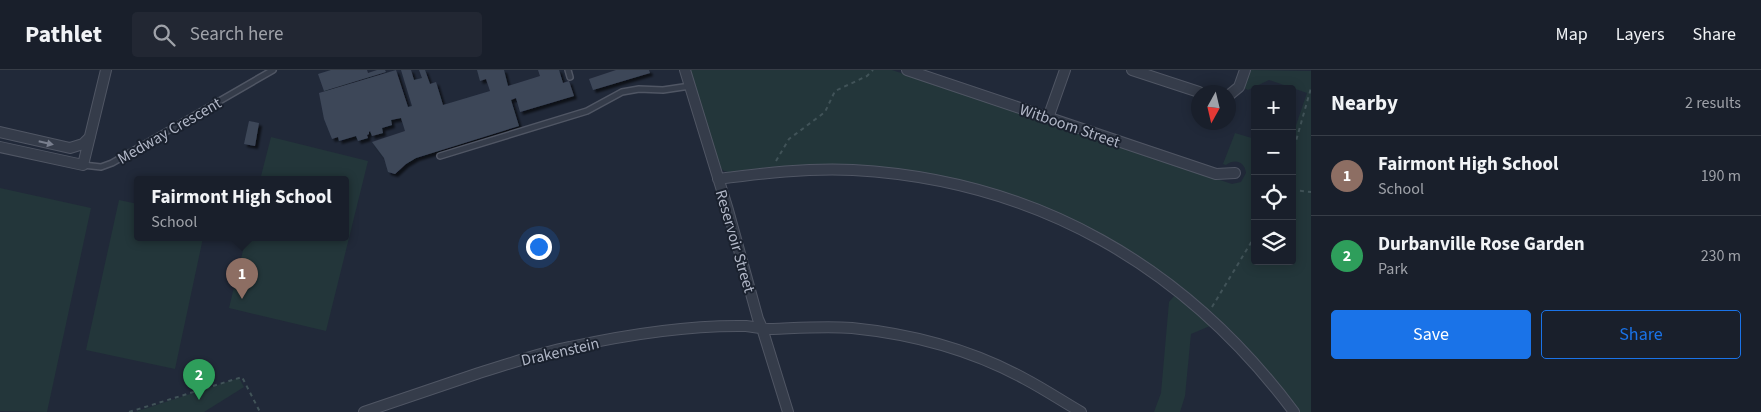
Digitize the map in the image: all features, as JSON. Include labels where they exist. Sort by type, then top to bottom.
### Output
[{"type":"street","points":[[84,166],[106,70]]},
{"type":"street","name":"Reservoir Street","points":[[685,70],[758,319],[788,412]]},
{"type":"street","name":"Witboom Street","points":[[907,70],[1216,174],[1235,173]]},
{"type":"street","points":[[1048,118],[1065,70]]},
{"type":"street","points":[[1132,70],[1191,89]]},
{"type":"street","points":[[1236,89],[1239,87],[1245,70]]},
{"type":"street","points":[[0,132],[70,148],[83,144],[90,137]]},
{"type":"street","name":"Medway Crescent","points":[[0,147],[84,166]]},
{"type":"street","points":[[718,179],[770,172],[829,169],[874,172],[936,180],[995,195],[1048,214],[1099,239],[1148,268],[1207,315],[1245,352],[1294,412]]},
{"type":"street","name":"Drakenstein","points":[[364,412],[509,363],[568,347],[627,336],[746,326],[762,328],[851,328],[924,340],[1000,366],[1024,378],[1080,412]]},
{"type":"lane","name":"Medway Crescent","points":[[84,166],[101,167],[112,163],[273,70]]},
{"type":"lane","points":[[568,70],[570,77]]},
{"type":"lane","points":[[440,156],[587,111],[622,92],[639,89],[663,90],[690,86]]},
{"type":"path","points":[[770,172],[789,138],[825,112],[835,91],[867,76],[873,70]]},
{"type":"path","points":[[1296,141],[1311,88]]},
{"type":"path","points":[[1296,190],[1311,192]]},
{"type":"path","points":[[1207,315],[1251,243]]},
{"type":"path","points":[[129,412],[242,377],[260,412]]},
{"type":"green space","points":[[690,70],[892,70],[1232,184],[1241,182],[1246,173],[1244,166],[1239,162],[1223,164],[1235,133],[1251,138],[1251,265],[1296,265],[1296,125],[1307,93],[1296,89],[1296,85],[1284,85],[1269,80],[1258,85],[1251,85],[1251,89],[1248,90],[1244,88],[1251,70],[1311,71],[1311,412],[1300,412],[1243,342],[1169,277],[1113,241],[1054,212],[992,190],[929,174],[863,167],[797,166],[729,172],[724,171],[719,166]]},
{"type":"green space","points":[[271,137],[368,161],[349,238],[349,176],[261,176]]},
{"type":"green space","points":[[0,188],[91,208],[47,412],[0,411]]},
{"type":"green space","points":[[119,200],[134,203],[134,241],[202,241],[175,369],[86,350]]},
{"type":"green space","points":[[245,241],[348,241],[326,331],[229,308]]},
{"type":"green space","points":[[1175,295],[1210,326],[1191,334],[1185,396],[1180,412],[1154,412],[1161,393],[1169,302]]},
{"type":"green space","points":[[239,378],[244,387],[204,412],[135,412]]},
{"type":"building","points":[[331,70],[367,70],[368,73],[385,70],[386,72],[324,91],[318,74]]},
{"type":"building","points":[[396,70],[408,107],[412,106],[401,70],[411,70],[414,80],[422,78],[419,70],[425,70],[430,84],[436,82],[443,105],[490,91],[486,79],[480,81],[477,70],[504,70],[508,86],[540,76],[538,70],[559,70],[563,83],[569,81],[574,96],[520,112],[516,98],[511,100],[519,126],[416,158],[395,174],[388,172],[384,158],[372,142],[405,131],[401,118],[391,120],[392,125],[382,128],[383,133],[372,136],[370,131],[367,135],[368,138],[358,141],[356,136],[339,141],[338,137],[332,139],[324,119],[319,93]]},
{"type":"building","points":[[616,70],[649,70],[650,73],[593,90],[589,79]]},
{"type":"building","points":[[249,121],[259,123],[255,146],[244,144]]},
{"type":"place","name":"Fairmont High School","points":[[242,299]]},
{"type":"place","name":"Durbanville Rose Garden","points":[[199,400]]}]
